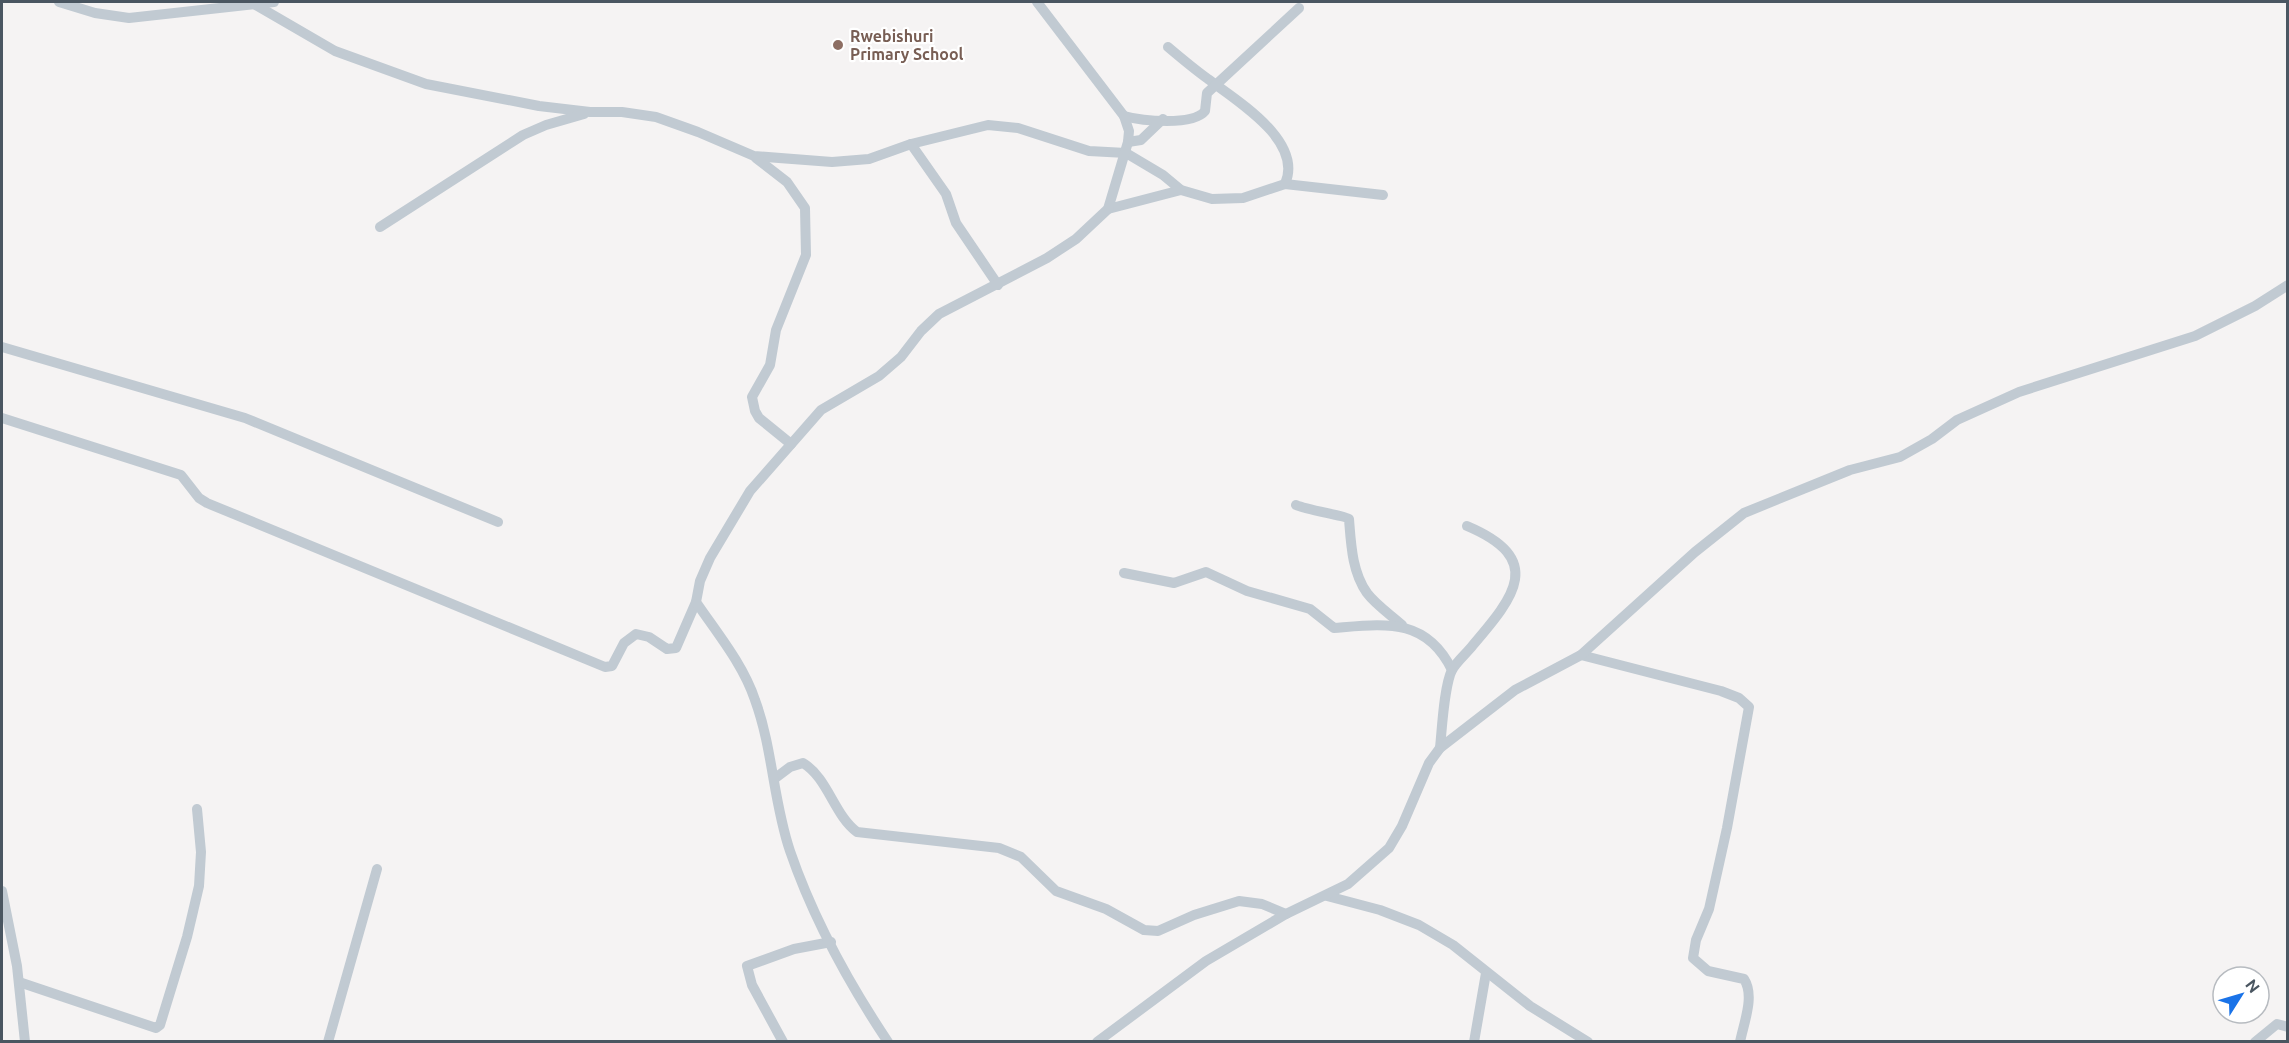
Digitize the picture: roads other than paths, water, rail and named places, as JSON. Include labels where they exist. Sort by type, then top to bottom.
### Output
[{"type":"street","points":[[59,2],[95,13],[129,18],[273,2]]},
{"type":"street","points":[[1037,2],[1124,116],[1129,131],[1127,147],[1108,209]]},
{"type":"street","points":[[254,4],[335,51],[426,84],[539,106],[656,117],[754,156],[787,182],[805,208],[806,255],[776,330],[770,365],[752,397],[754,411],[759,418],[791,444]]},
{"type":"street","points":[[1124,116],[1143,121],[1197,118],[1205,111],[1207,93],[1299,8]]},
{"type":"street","points":[[1168,47],[1252,112],[1277,139],[1289,163],[1285,184]]},
{"type":"street","points":[[380,228],[523,135],[546,124],[590,112]]},
{"type":"street","points":[[754,156],[852,162],[869,159],[911,144],[988,125],[1018,128],[1089,151],[1127,147],[1142,140],[1163,119]]},
{"type":"street","points":[[911,144],[946,194],[956,223],[998,285]]},
{"type":"street","points":[[1127,147],[1181,190],[1224,200],[1258,195],[1285,184],[1383,195]]},
{"type":"street","points":[[2,418],[180,475],[199,498],[207,503],[605,667],[612,666],[628,638],[636,634],[650,637],[667,649],[676,648],[696,602],[700,581],[710,558],[750,491],[821,410],[879,376],[901,357],[921,331],[939,314],[1047,258],[1076,239],[1108,209],[1181,190]]},
{"type":"street","points":[[1097,1041],[1206,961],[1286,914],[1348,884],[1389,848],[1402,826],[1429,763],[1440,748],[1515,690],[1581,655],[1695,552],[1744,513],[1768,501],[1850,471],[1900,457],[1932,439],[1957,420],[2019,392],[2195,336],[2255,306],[2288,285]]},
{"type":"street","points":[[2,348],[245,418],[498,522]]},
{"type":"street","points":[[1296,505],[1318,513],[1341,514],[1348,519],[1351,550],[1362,584],[1376,602],[1402,626],[1428,639],[1446,658],[1452,670]]},
{"type":"street","points":[[1440,748],[1452,670],[1510,598],[1516,579],[1513,562],[1504,546],[1491,536],[1467,526]]},
{"type":"street","points":[[1124,573],[1174,583],[1206,572],[1247,591],[1310,609],[1334,628],[1402,626]]},
{"type":"street","points":[[696,602],[736,662],[755,699],[774,779],[778,812],[791,852],[852,987],[888,1041]]},
{"type":"street","points":[[1581,655],[1721,692],[1739,698],[1749,707],[1728,828],[1709,909],[1696,940],[1693,958],[1708,971],[1744,979],[1748,985],[1749,997],[1740,1041]]},
{"type":"street","points":[[774,779],[790,767],[803,763],[814,773],[857,832],[999,848],[1021,857],[1056,891],[1106,909],[1144,930],[1158,931],[1194,915],[1239,901],[1262,904],[1286,914]]},
{"type":"street","points":[[19,982],[122,1015],[145,1026],[156,1028],[160,1025],[187,937],[199,886],[201,852],[197,809]]},
{"type":"street","points":[[328,1041],[377,869]]},
{"type":"street","points":[[2,891],[19,982],[25,1041]]},
{"type":"street","points":[[1327,896],[1380,910],[1419,925],[1453,945],[1530,1006],[1588,1041]]},
{"type":"street","points":[[783,1041],[752,984],[747,966],[794,950],[831,942]]},
{"type":"street","points":[[1474,1041],[1486,973]]},
{"type":"street","points":[[2255,1041],[2277,1024],[2288,1027]]},
{"type":"place","name":"Rwebishuri Primary School","points":[[838,45]]}]
